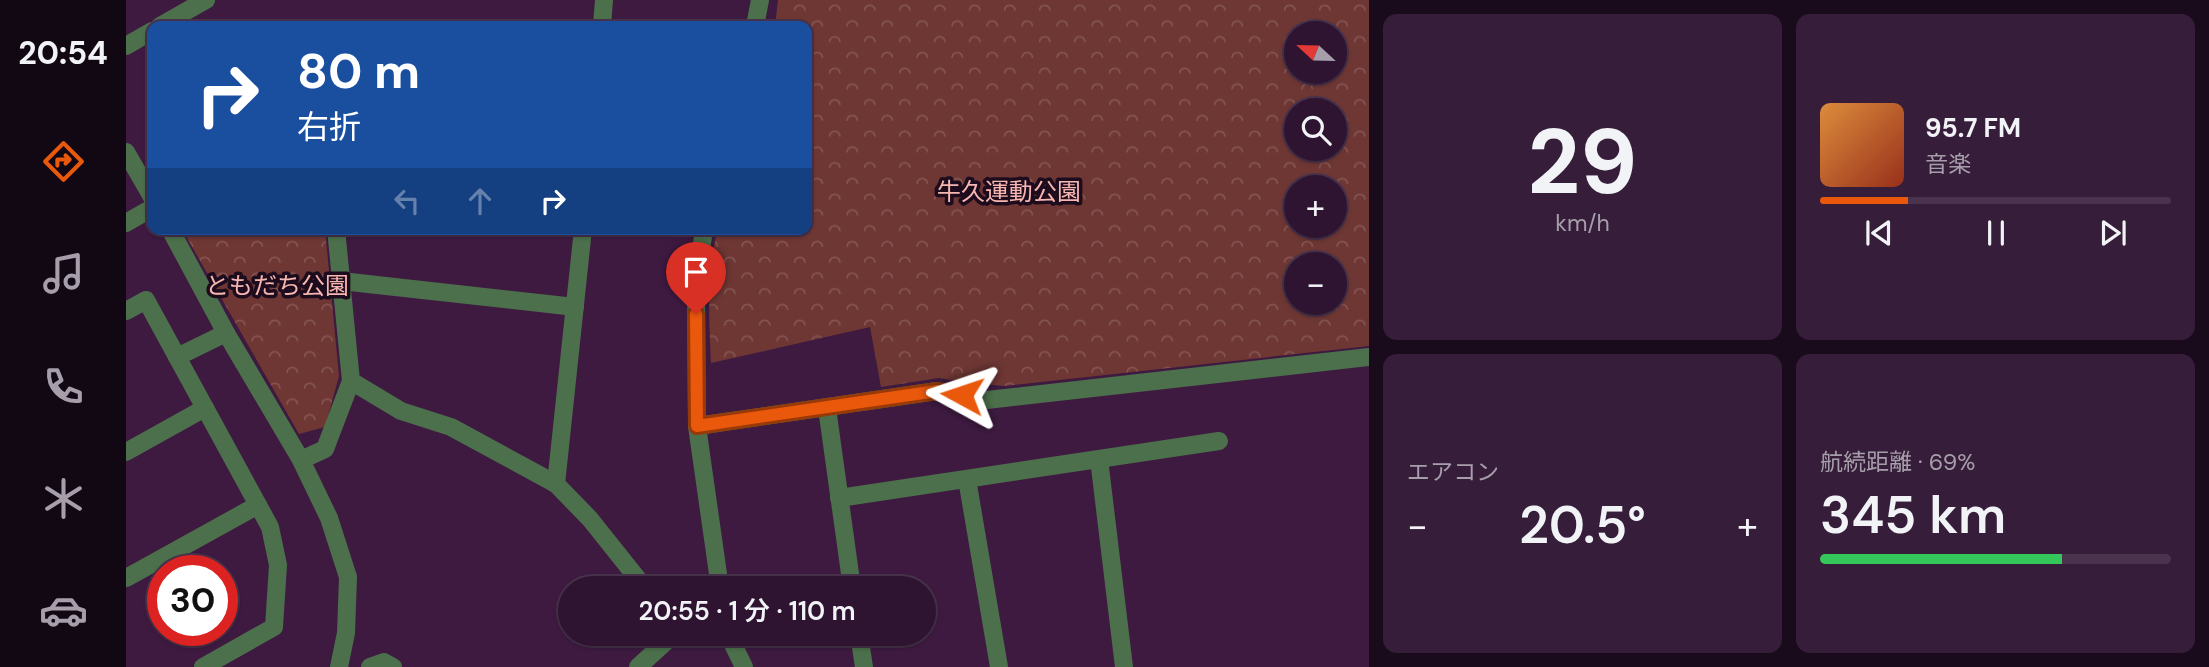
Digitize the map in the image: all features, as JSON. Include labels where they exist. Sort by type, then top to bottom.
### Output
[{"type":"street","points":[[169,21],[206,0]]},
{"type":"street","points":[[602,21],[604,0]]},
{"type":"street","points":[[756,21],[760,0]]},
{"type":"street","points":[[126,46],[147,34]]},
{"type":"street","points":[[126,152],[147,188]]},
{"type":"street","points":[[126,223],[147,211]]},
{"type":"street","points":[[173,235],[226,333],[301,460],[329,518],[348,576],[346,633],[339,667]]},
{"type":"street","points":[[301,460],[324,449],[351,381],[337,235]]},
{"type":"street","points":[[556,484],[582,235]]},
{"type":"street","points":[[703,235],[696,286],[697,426],[718,576]]},
{"type":"street","points":[[341,281],[575,307]]},
{"type":"street","points":[[126,312],[146,300],[270,527],[278,565],[274,627],[203,667]]},
{"type":"street","points":[[177,357],[226,333]]},
{"type":"street","points":[[697,426],[937,391],[988,400],[1369,357]]},
{"type":"street","points":[[351,381],[401,411],[452,426],[556,484],[590,519],[635,576]]},
{"type":"street","points":[[126,452],[205,408]]},
{"type":"street","points":[[827,408],[850,576]]},
{"type":"street","points":[[839,498],[1219,441]]},
{"type":"street","points":[[1100,459],[1124,667]]},
{"type":"street","points":[[967,479],[999,667]]},
{"type":"street","points":[[126,578],[258,505]]},
{"type":"street","points":[[638,667],[661,646]]},
{"type":"street","points":[[730,646],[744,667]]},
{"type":"street","points":[[861,646],[864,667]]},
{"type":"street","points":[[370,667],[384,662],[393,667]]},
{"type":"green space","name":"牛久運動公園","points":[[778,0],[1369,0],[1369,346],[1004,386],[939,378],[881,387],[870,327],[711,363],[710,279],[716,235],[812,235],[812,21],[776,21]]},
{"type":"green space","name":"ともだち公園","points":[[188,235],[326,235],[339,376],[325,427],[299,434]]},
{"type":"route","points":[[696,314],[697,426],[937,391],[962,395]]}]
